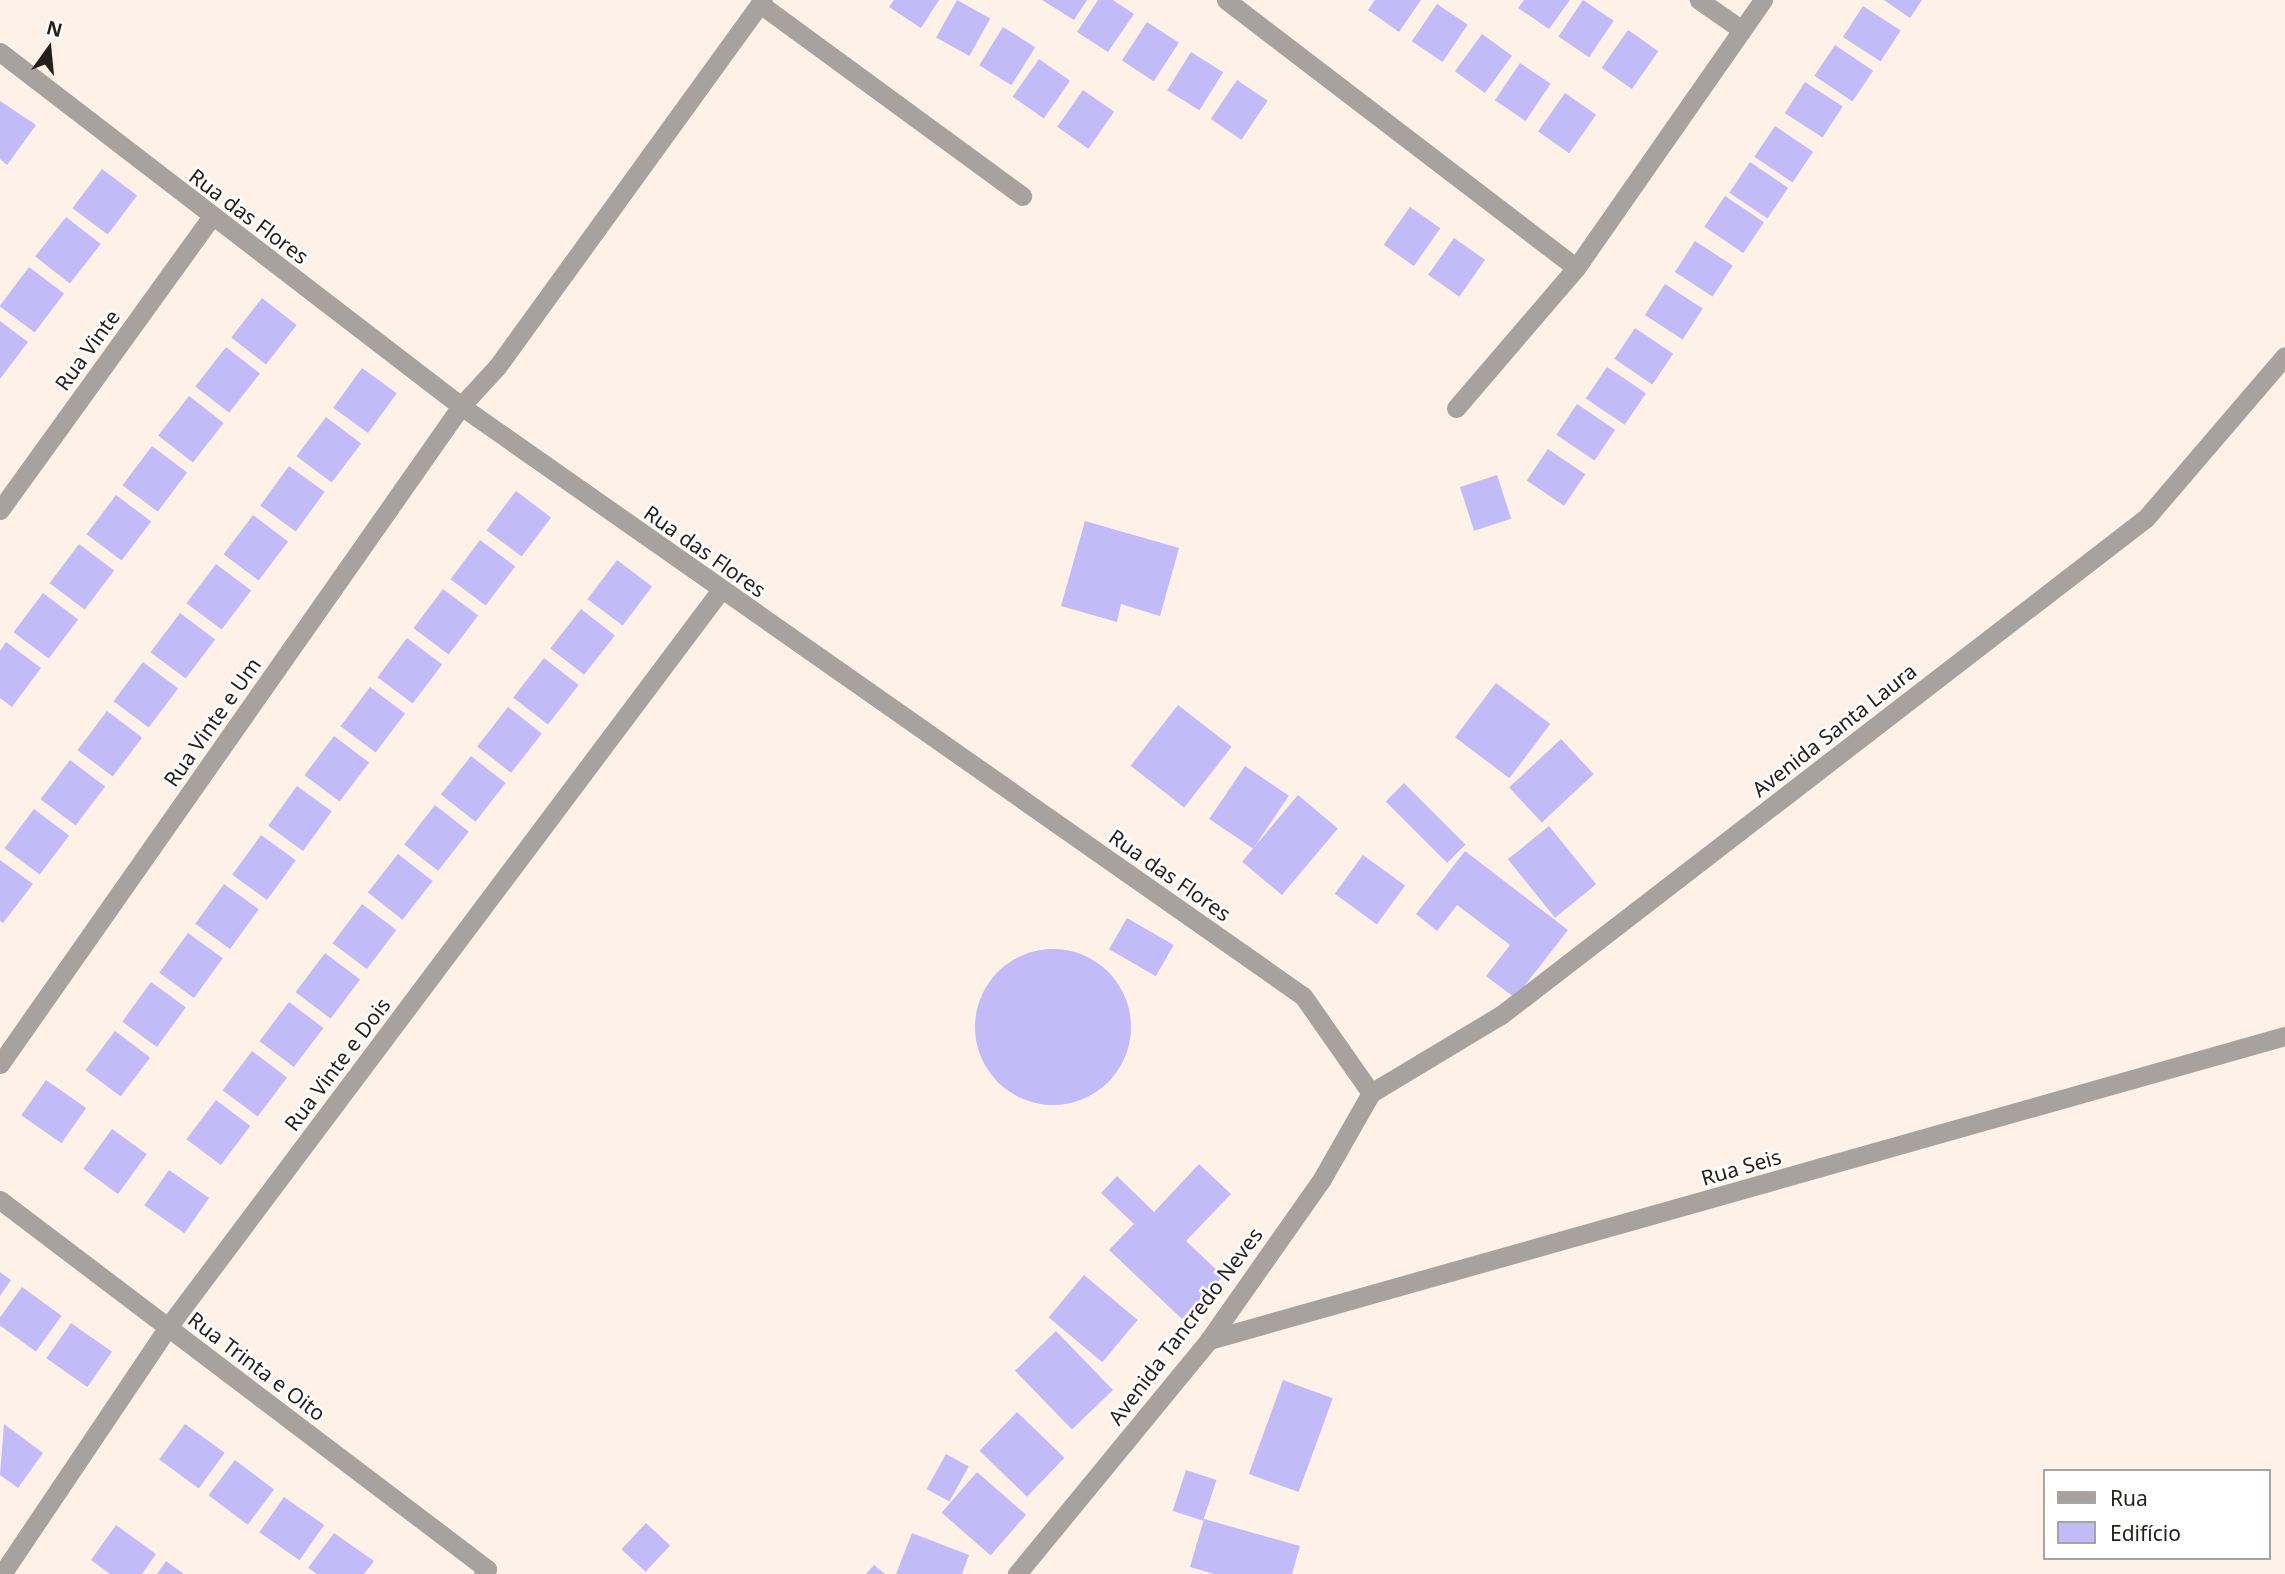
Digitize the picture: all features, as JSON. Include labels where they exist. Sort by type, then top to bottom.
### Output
[{"type":"street","points":[[1226,0],[1576,268]]},
{"type":"street","points":[[1699,0],[1742,30]]},
{"type":"street","points":[[1456,408],[1576,268],[1763,0]]},
{"type":"street","points":[[761,2],[1022,196]]},
{"type":"street","name":"Rua Vinte e Um","points":[[0,1064],[461,406],[496,367],[761,2]]},
{"type":"street","name":"Rua das Flores","points":[[0,52],[211,217],[461,406],[720,591],[1304,996],[1371,1093]]},
{"type":"street","name":"Rua Vinte","points":[[0,510],[211,217]]},
{"type":"street","name":"Avenida Santa Laura","points":[[1371,1093],[1501,1015],[2146,518],[2285,356]]},
{"type":"street","name":"Rua Vinte e Dois","points":[[2,1574],[168,1327],[720,591]]},
{"type":"street","name":"Rua Seis","points":[[1209,1340],[2285,1036]]},
{"type":"street","name":"Avenida Tancredo Neves","points":[[1017,1574],[1209,1340],[1322,1179],[1371,1093]]},
{"type":"street","name":"Rua Trinta e Oito","points":[[0,1200],[485,1571]]},
{"type":"building","points":[[894,0],[939,0],[921,28],[889,7]]},
{"type":"building","points":[[957,0],[990,18],[969,56],[936,38]]},
{"type":"building","points":[[1042,0],[1087,0],[1074,20]]},
{"type":"building","points":[[1098,0],[1113,0],[1134,14],[1108,52],[1077,32]]},
{"type":"building","points":[[1375,0],[1421,0],[1399,32],[1368,10]]},
{"type":"building","points":[[1524,0],[1570,0],[1549,29],[1518,8]]},
{"type":"building","points":[[1583,0],[1614,21],[1589,57],[1558,36]]},
{"type":"building","points":[[1884,0],[1922,0],[1910,18]]},
{"type":"building","points":[[1437,4],[1468,25],[1443,62],[1412,41]]},
{"type":"building","points":[[1863,6],[1901,31],[1881,62],[1843,37]]},
{"type":"building","points":[[1147,22],[1179,43],[1154,81],[1122,61]]},
{"type":"building","points":[[1003,27],[1035,47],[1011,85],[979,65]]},
{"type":"building","points":[[1628,30],[1658,51],[1632,89],[1602,68]]},
{"type":"building","points":[[1482,34],[1512,56],[1485,93],[1455,71]]},
{"type":"building","points":[[1835,45],[1873,71],[1852,101],[1814,76]]},
{"type":"building","points":[[1191,52],[1223,72],[1199,110],[1167,90]]},
{"type":"building","points":[[1039,59],[1070,81],[1044,118],[1013,97]]},
{"type":"building","points":[[1520,63],[1551,84],[1526,121],[1495,100]]},
{"type":"building","points":[[1237,80],[1268,101],[1241,140],[1211,119]]},
{"type":"building","points":[[1805,82],[1843,107],[1823,138],[1785,113]]},
{"type":"building","points":[[1083,90],[1114,112],[1088,149],[1057,127]]},
{"type":"building","points":[[1565,93],[1596,115],[1569,153],[1538,132]]},
{"type":"building","points":[[0,101],[36,125],[7,165],[0,159]]},
{"type":"building","points":[[1775,126],[1813,152],[1792,182],[1754,157]]},
{"type":"building","points":[[1750,162],[1788,188],[1767,218],[1729,193]]},
{"type":"building","points":[[102,169],[137,195],[108,235],[73,208]]},
{"type":"building","points":[[1725,196],[1764,222],[1743,253],[1704,227]]},
{"type":"building","points":[[1410,207],[1440,228],[1414,266],[1384,245]]},
{"type":"building","points":[[66,217],[101,244],[70,283],[35,256]]},
{"type":"building","points":[[1454,238],[1485,260],[1459,297],[1428,275]]},
{"type":"building","points":[[1695,241],[1733,266],[1713,297],[1675,272]]},
{"type":"building","points":[[29,267],[64,293],[35,333],[0,307]]},
{"type":"building","points":[[1665,284],[1703,309],[1683,340],[1645,315]]},
{"type":"building","points":[[262,298],[297,325],[266,364],[231,337]]},
{"type":"building","points":[[0,321],[28,342],[0,379]]},
{"type":"building","points":[[1635,328],[1673,354],[1652,384],[1614,359]]},
{"type":"building","points":[[226,347],[260,373],[229,413],[195,386]]},
{"type":"building","points":[[1607,367],[1646,393],[1625,425],[1586,399]]},
{"type":"building","points":[[362,368],[397,393],[368,433],[333,408]]},
{"type":"building","points":[[189,396],[224,423],[193,462],[158,435]]},
{"type":"building","points":[[1577,404],[1615,430],[1594,460],[1556,435]]},
{"type":"building","points":[[326,417],[361,443],[332,483],[297,456]]},
{"type":"building","points":[[152,446],[187,472],[158,512],[123,485]]},
{"type":"building","points":[[1548,449],[1585,474],[1564,506],[1527,481]]},
{"type":"building","points":[[289,466],[325,492],[296,532],[260,506]]},
{"type":"building","points":[[1497,475],[1511,519],[1474,531],[1460,487]]},
{"type":"building","points":[[516,491],[551,517],[522,557],[487,530]]},
{"type":"building","points":[[116,495],[151,521],[122,561],[87,534]]},
{"type":"building","points":[[253,515],[288,541],[259,581],[224,554]]},
{"type":"building","points":[[1085,521],[1179,548],[1160,616],[1121,604],[1117,622],[1061,606]]},
{"type":"building","points":[[480,540],[515,566],[486,606],[451,579]]},
{"type":"building","points":[[79,544],[114,570],[85,610],[50,583]]},
{"type":"building","points":[[617,560],[652,586],[623,626],[588,599]]},
{"type":"building","points":[[216,564],[251,590],[222,630],[187,603]]},
{"type":"building","points":[[443,589],[478,615],[449,655],[414,628]]},
{"type":"building","points":[[43,593],[78,619],[49,659],[14,632]]},
{"type":"building","points":[[581,609],[615,635],[584,675],[550,648]]},
{"type":"building","points":[[180,613],[215,639],[186,679],[151,652]]},
{"type":"building","points":[[407,638],[442,664],[413,704],[378,677]]},
{"type":"building","points":[[6,642],[41,668],[12,707],[0,698],[0,651]]},
{"type":"building","points":[[544,658],[579,685],[548,724],[513,697]]},
{"type":"building","points":[[143,662],[178,688],[149,728],[114,701]]},
{"type":"building","points":[[1496,683],[1550,724],[1509,778],[1455,737]]},
{"type":"building","points":[[370,687],[405,713],[376,753],[341,726]]},
{"type":"building","points":[[1178,705],[1232,747],[1184,808],[1131,766]]},
{"type":"building","points":[[508,707],[542,733],[511,773],[477,746]]},
{"type":"building","points":[[107,711],[142,737],[113,777],[78,750]]},
{"type":"building","points":[[334,736],[369,762],[340,802],[305,775]]},
{"type":"building","points":[[1561,739],[1594,774],[1542,823],[1509,787]]},
{"type":"building","points":[[471,756],[506,783],[476,822],[441,795]]},
{"type":"building","points":[[70,760],[105,786],[76,826],[41,799]]},
{"type":"building","points":[[1245,766],[1289,796],[1253,849],[1209,819]]},
{"type":"building","points":[[1404,783],[1466,845],[1447,863],[1386,801]]},
{"type":"building","points":[[297,786],[332,811],[303,851],[268,826]]},
{"type":"building","points":[[1298,795],[1338,828],[1282,895],[1242,862]]},
{"type":"building","points":[[435,805],[469,831],[438,871],[404,844]]},
{"type":"building","points":[[34,809],[69,835],[40,875],[5,848]]},
{"type":"building","points":[[1549,826],[1596,884],[1555,918],[1508,859]]},
{"type":"building","points":[[261,835],[296,860],[267,900],[232,875]]},
{"type":"building","points":[[1465,851],[1568,930],[1515,998],[1486,976],[1510,945],[1457,905],[1437,931],[1416,914]]},
{"type":"building","points":[[398,854],[433,881],[403,920],[368,893]]},
{"type":"building","points":[[1363,855],[1405,886],[1377,924],[1335,894]]},
{"type":"building","points":[[0,860],[33,884],[3,923],[0,921]]},
{"type":"building","points":[[224,884],[259,909],[230,949],[195,924]]},
{"type":"building","points":[[362,904],[396,930],[367,969],[333,943]]},
{"type":"building","points":[[1127,918],[1174,945],[1156,976],[1109,949]]},
{"type":"building","points":[[188,933],[223,958],[194,998],[159,973]]},
{"type":"building","points":[[1053,949],[1083,955],[1108,972],[1125,997],[1131,1027],[1125,1057],[1108,1082],[1083,1099],[1053,1105],[1023,1099],[998,1082],[981,1057],[975,1027],[981,997],[998,972],[1023,955]]},
{"type":"building","points":[[325,953],[360,979],[331,1019],[296,992]]},
{"type":"building","points":[[151,982],[186,1007],[157,1047],[122,1022]]},
{"type":"building","points":[[289,1002],[323,1028],[294,1067],[260,1041]]},
{"type":"building","points":[[115,1031],[150,1057],[121,1097],[86,1070]]},
{"type":"building","points":[[252,1051],[287,1077],[258,1117],[223,1090]]},
{"type":"building","points":[[46,1080],[86,1108],[61,1143],[21,1115]]},
{"type":"building","points":[[216,1100],[250,1126],[221,1165],[187,1139]]},
{"type":"building","points":[[112,1129],[147,1154],[118,1194],[83,1169]]},
{"type":"building","points":[[1199,1164],[1231,1194],[1186,1241],[1223,1276],[1182,1319],[1109,1250],[1134,1224],[1101,1193],[1117,1176],[1154,1212]]},
{"type":"building","points":[[169,1170],[209,1198],[184,1233],[144,1205]]},
{"type":"building","points":[[0,1272],[11,1280],[0,1296]]},
{"type":"building","points":[[1084,1275],[1138,1320],[1102,1362],[1049,1317]]},
{"type":"building","points":[[22,1287],[62,1316],[36,1351],[0,1325],[0,1317]]},
{"type":"building","points":[[71,1323],[112,1352],[87,1387],[46,1358]]},
{"type":"building","points":[[1056,1331],[1113,1390],[1072,1430],[1015,1371]]},
{"type":"building","points":[[1283,1380],[1333,1398],[1299,1492],[1249,1474]]},
{"type":"building","points":[[1017,1412],[1064,1458],[1027,1497],[979,1451]]},
{"type":"building","points":[[4,1424],[43,1453],[18,1488],[0,1475]]},
{"type":"building","points":[[185,1424],[225,1453],[199,1488],[159,1460]]},
{"type":"building","points":[[946,1454],[969,1467],[949,1502],[927,1489]]},
{"type":"building","points":[[235,1460],[274,1489],[248,1525],[209,1495]]},
{"type":"building","points":[[1186,1470],[1216,1480],[1203,1521],[1173,1511]]},
{"type":"building","points":[[977,1472],[1026,1515],[991,1555],[942,1513]]},
{"type":"building","points":[[284,1497],[324,1525],[299,1560],[259,1532]]},
{"type":"building","points":[[1204,1519],[1300,1546],[1292,1574],[1214,1574],[1190,1567]]},
{"type":"building","points":[[646,1523],[670,1546],[646,1572],[621,1549]]},
{"type":"building","points":[[116,1525],[156,1554],[142,1574],[110,1574],[91,1560]]},
{"type":"building","points":[[334,1533],[374,1561],[364,1574],[317,1574],[308,1568]]},
{"type":"building","points":[[912,1533],[969,1555],[962,1574],[896,1574]]},
{"type":"building","points":[[166,1561],[184,1574],[157,1574]]},
{"type":"building","points":[[874,1565],[885,1574],[866,1574]]}]
